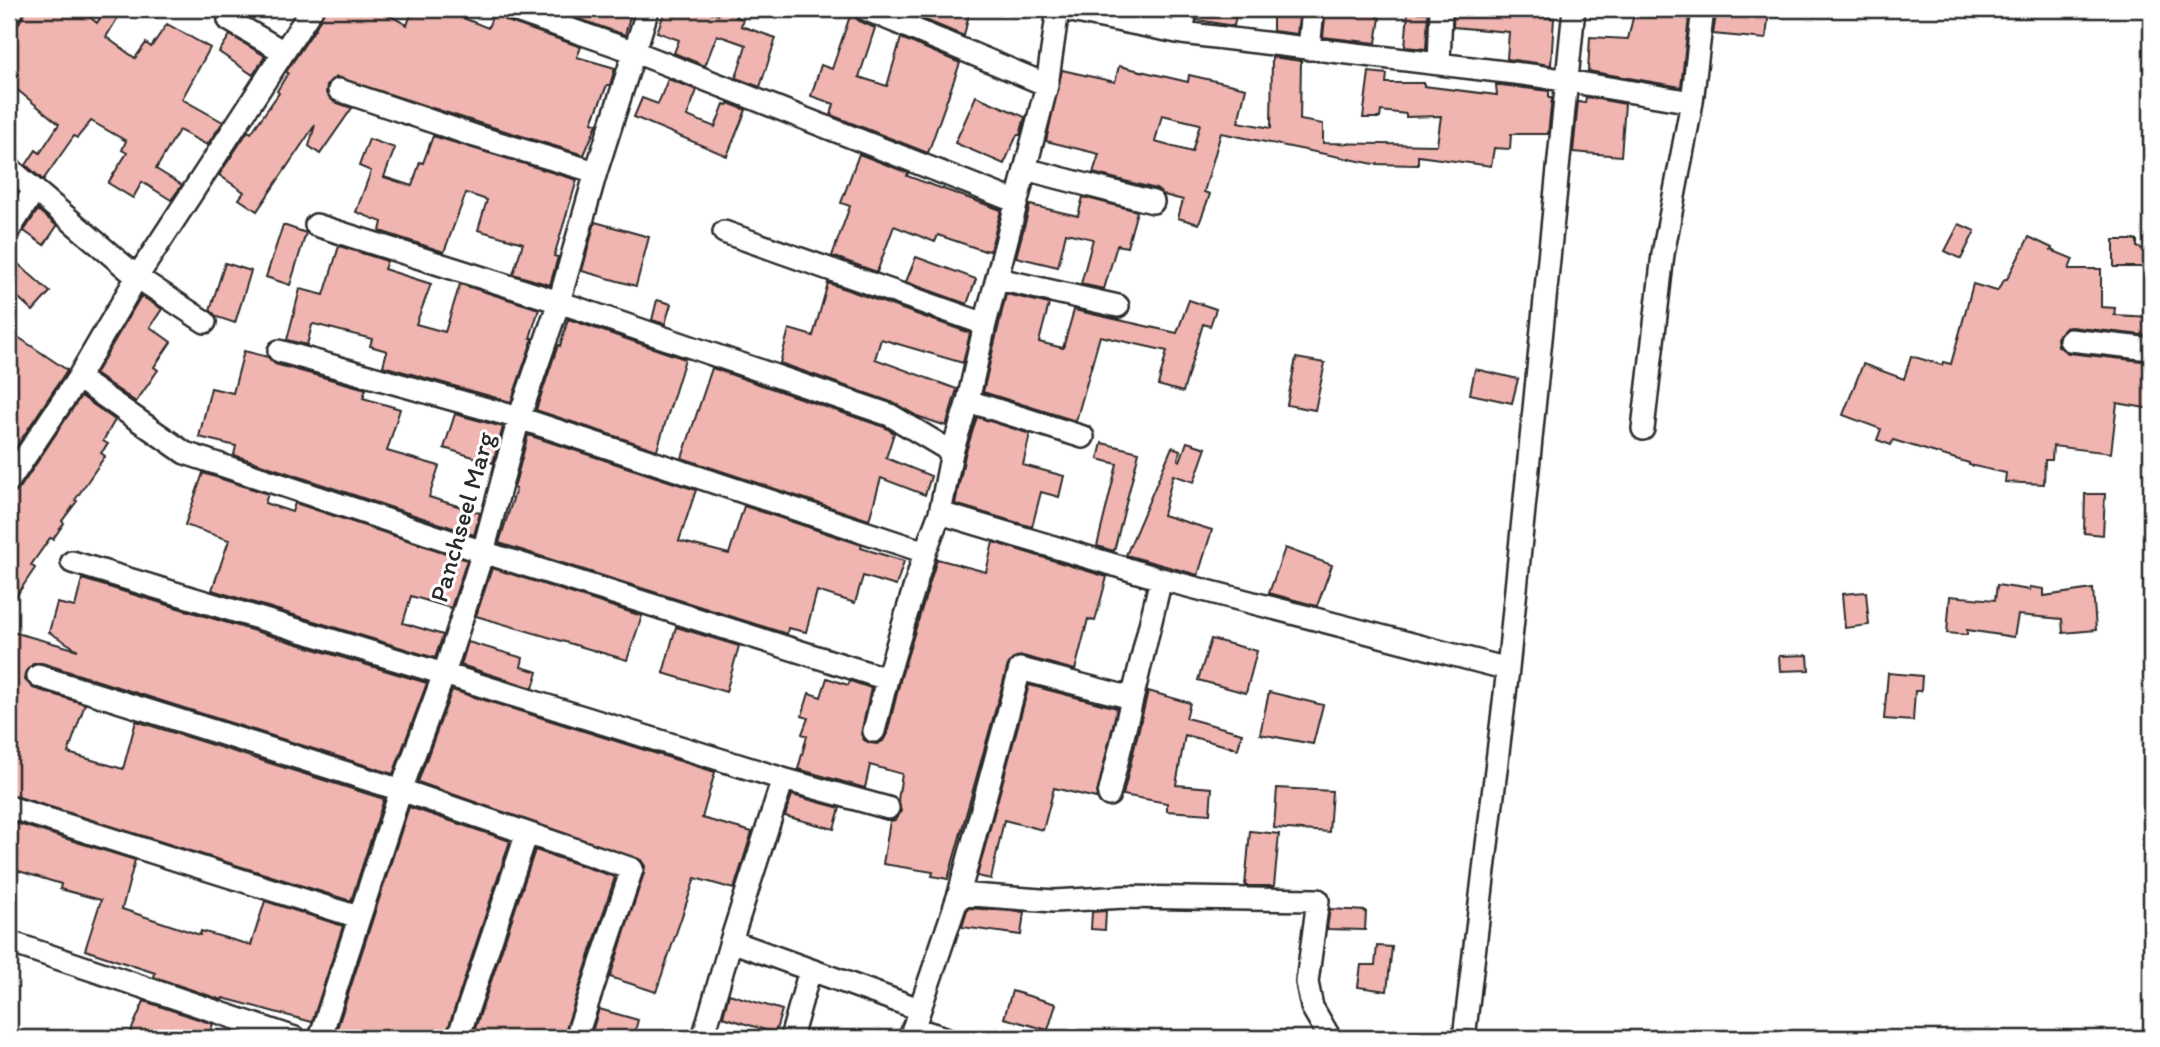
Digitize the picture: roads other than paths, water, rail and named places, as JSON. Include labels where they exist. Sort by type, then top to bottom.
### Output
[{"type":"street","points":[[9,15],[13,9]]},
{"type":"street","points":[[9,481],[78,378],[137,276],[312,9]]},
{"type":"street","points":[[511,9],[635,52],[1017,202]]},
{"type":"street","name":"Panchseel Marg","points":[[320,1038],[358,917],[444,674],[483,552],[519,418],[559,302],[648,9]]},
{"type":"street","points":[[865,9],[1047,85]]},
{"type":"street","points":[[874,732],[925,552],[940,513],[952,452],[968,401],[985,324],[1047,85],[1060,9],[1182,33],[1567,81],[1692,102]]},
{"type":"street","points":[[1182,33],[1186,9]]},
{"type":"street","points":[[1309,48],[1313,9]]},
{"type":"street","points":[[1439,64],[1441,9]]},
{"type":"street","points":[[1464,1038],[1508,669],[1574,9]]},
{"type":"street","points":[[1643,429],[1663,254],[1692,102],[1703,9]]},
{"type":"street","points":[[229,20],[284,52]]},
{"type":"street","points":[[340,90],[475,136],[596,173]]},
{"type":"street","points":[[9,168],[137,276],[205,322]]},
{"type":"street","points":[[1026,169],[1153,202]]},
{"type":"street","points":[[9,230],[34,191]]},
{"type":"street","points":[[316,225],[559,302],[890,415],[952,452]]},
{"type":"street","points":[[724,232],[985,324]]},
{"type":"street","points":[[998,279],[1118,306]]},
{"type":"street","points":[[2070,340],[2151,349]]},
{"type":"street","points":[[279,351],[519,418],[925,552]]},
{"type":"street","points":[[78,378],[185,453],[483,552],[887,679]]},
{"type":"street","points":[[968,401],[1083,437]]},
{"type":"street","points":[[940,513],[1161,579],[1508,669]]},
{"type":"street","points":[[72,562],[783,779],[888,808]]},
{"type":"street","points":[[1109,795],[1161,579]]},
{"type":"street","points":[[914,1025],[959,894],[1020,669],[1132,698]]},
{"type":"street","points":[[38,676],[401,790],[632,869],[576,1038]]},
{"type":"street","points":[[703,1038],[783,779]]},
{"type":"street","points":[[9,807],[358,917]]},
{"type":"street","points":[[458,1038],[527,833]]},
{"type":"street","points":[[959,894],[1054,901],[1124,897],[1318,900],[1307,982],[1312,1007],[1330,1038]]},
{"type":"street","points":[[9,942],[295,1038]]},
{"type":"street","points":[[731,942],[810,970],[914,1025],[945,1038]]},
{"type":"street","points":[[791,1038],[810,970]]}]
